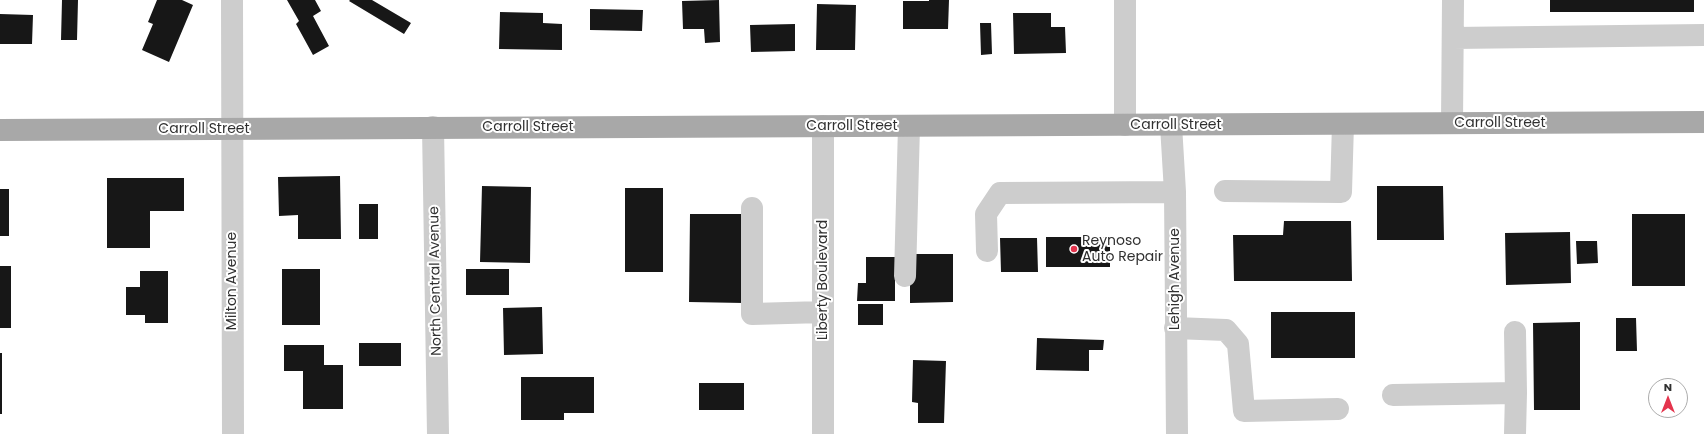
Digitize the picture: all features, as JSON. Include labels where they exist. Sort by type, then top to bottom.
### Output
[{"type":"main road","name":"Carroll Street","points":[[0,130],[1704,122]]},
{"type":"street","name":"Milton Avenue","points":[[232,0],[231,129],[233,434]]},
{"type":"street","points":[[1125,0],[1125,125]]},
{"type":"street","points":[[1452,123],[1453,0]]},
{"type":"street","points":[[1453,38],[1704,35]]},
{"type":"street","points":[[1225,191],[1341,192],[1342,124]]},
{"type":"street","name":"Lehigh Avenue","points":[[1172,125],[1175,192],[1177,434]]},
{"type":"street","name":"Liberty Boulevard","points":[[823,126],[823,434]]},
{"type":"street","points":[[905,276],[909,126]]},
{"type":"street","name":"North Central Avenue","points":[[433,127],[438,434]]},
{"type":"street","points":[[987,251],[986,214],[1000,193],[1175,192]]},
{"type":"street","points":[[752,208],[752,314],[823,312]]},
{"type":"street","points":[[1175,328],[1226,330],[1238,344],[1244,411],[1338,409]]},
{"type":"street","points":[[1515,332],[1515,434]]},
{"type":"street","points":[[1393,395],[1516,393]]},
{"type":"building","points":[[62,0],[78,0],[77,40],[61,40]]},
{"type":"building","points":[[157,0],[182,0],[193,5],[169,62],[142,50],[153,24],[148,22]]},
{"type":"building","points":[[287,0],[315,0],[321,11],[313,16],[329,46],[313,55],[296,24],[299,21]]},
{"type":"building","points":[[372,0],[411,23],[404,34],[349,1]]},
{"type":"building","points":[[719,0],[720,42],[705,43],[704,29],[683,29],[682,1]]},
{"type":"building","points":[[949,0],[948,29],[903,29],[903,1]]},
{"type":"building","points":[[1550,0],[1694,0],[1694,12],[1550,12]]},
{"type":"building","points":[[817,4],[856,5],[855,50],[816,50]]},
{"type":"building","points":[[590,9],[643,10],[642,31],[590,30]]},
{"type":"building","points":[[500,12],[543,13],[543,23],[562,24],[562,50],[499,49]]},
{"type":"building","points":[[1013,13],[1051,13],[1051,27],[1065,27],[1066,53],[1014,54]]},
{"type":"building","points":[[0,14],[33,15],[32,44],[0,44]]},
{"type":"building","points":[[980,23],[991,23],[992,54],[981,55]]},
{"type":"building","points":[[795,24],[795,51],[751,52],[750,25]]},
{"type":"building","points":[[340,176],[341,239],[298,239],[298,215],[279,216],[278,177]]},
{"type":"building","points":[[107,178],[184,178],[184,211],[150,211],[150,248],[107,248]]},
{"type":"building","points":[[482,186],[531,187],[530,263],[480,262]]},
{"type":"building","points":[[1377,186],[1443,186],[1444,240],[1377,240]]},
{"type":"building","points":[[625,188],[663,188],[663,272],[625,272]]},
{"type":"building","points":[[0,189],[9,189],[9,236],[0,236]]},
{"type":"building","points":[[359,204],[378,204],[378,239],[359,239]]},
{"type":"building","points":[[690,214],[744,214],[744,303],[689,302]]},
{"type":"building","points":[[1632,214],[1685,214],[1685,286],[1632,286]]},
{"type":"building","points":[[1284,221],[1351,221],[1352,281],[1234,281],[1233,235],[1283,235]]},
{"type":"building","points":[[1570,232],[1571,283],[1506,285],[1505,233]]},
{"type":"building","points":[[1046,237],[1110,237],[1110,267],[1046,267]]},
{"type":"building","points":[[1000,238],[1037,238],[1038,272],[1001,272]]},
{"type":"building","points":[[1576,241],[1597,241],[1598,263],[1577,264]]},
{"type":"building","points":[[910,254],[953,254],[953,302],[910,303]]},
{"type":"building","points":[[866,257],[895,257],[895,301],[857,301],[858,283],[866,283]]},
{"type":"building","points":[[0,266],[11,266],[11,328],[0,328]]},
{"type":"building","points":[[282,269],[320,269],[320,325],[282,325]]},
{"type":"building","points":[[466,269],[509,269],[509,295],[466,295]]},
{"type":"building","points":[[140,271],[168,271],[168,323],[145,323],[145,315],[126,315],[126,287],[140,287]]},
{"type":"building","points":[[858,304],[883,304],[883,325],[858,325]]},
{"type":"building","points":[[542,307],[543,354],[504,355],[503,308]]},
{"type":"building","points":[[1271,312],[1355,312],[1355,358],[1271,358]]},
{"type":"building","points":[[1616,318],[1636,318],[1637,351],[1616,351]]},
{"type":"building","points":[[1580,322],[1580,410],[1534,410],[1533,323]]},
{"type":"building","points":[[1037,338],[1104,340],[1103,350],[1089,350],[1089,371],[1036,370]]},
{"type":"building","points":[[359,343],[401,343],[401,366],[359,366]]},
{"type":"building","points":[[284,345],[324,345],[324,365],[343,365],[343,409],[303,409],[303,371],[284,371]]},
{"type":"building","points":[[0,353],[2,353],[2,414],[0,414]]},
{"type":"building","points":[[913,360],[946,361],[944,423],[918,423],[918,403],[912,402]]},
{"type":"building","points":[[521,377],[594,377],[594,413],[564,413],[564,420],[521,420]]},
{"type":"building","points":[[699,383],[744,383],[744,410],[699,410]]},
{"type":"place","name":"Reynoso Auto Repair","points":[[1074,249]]}]
